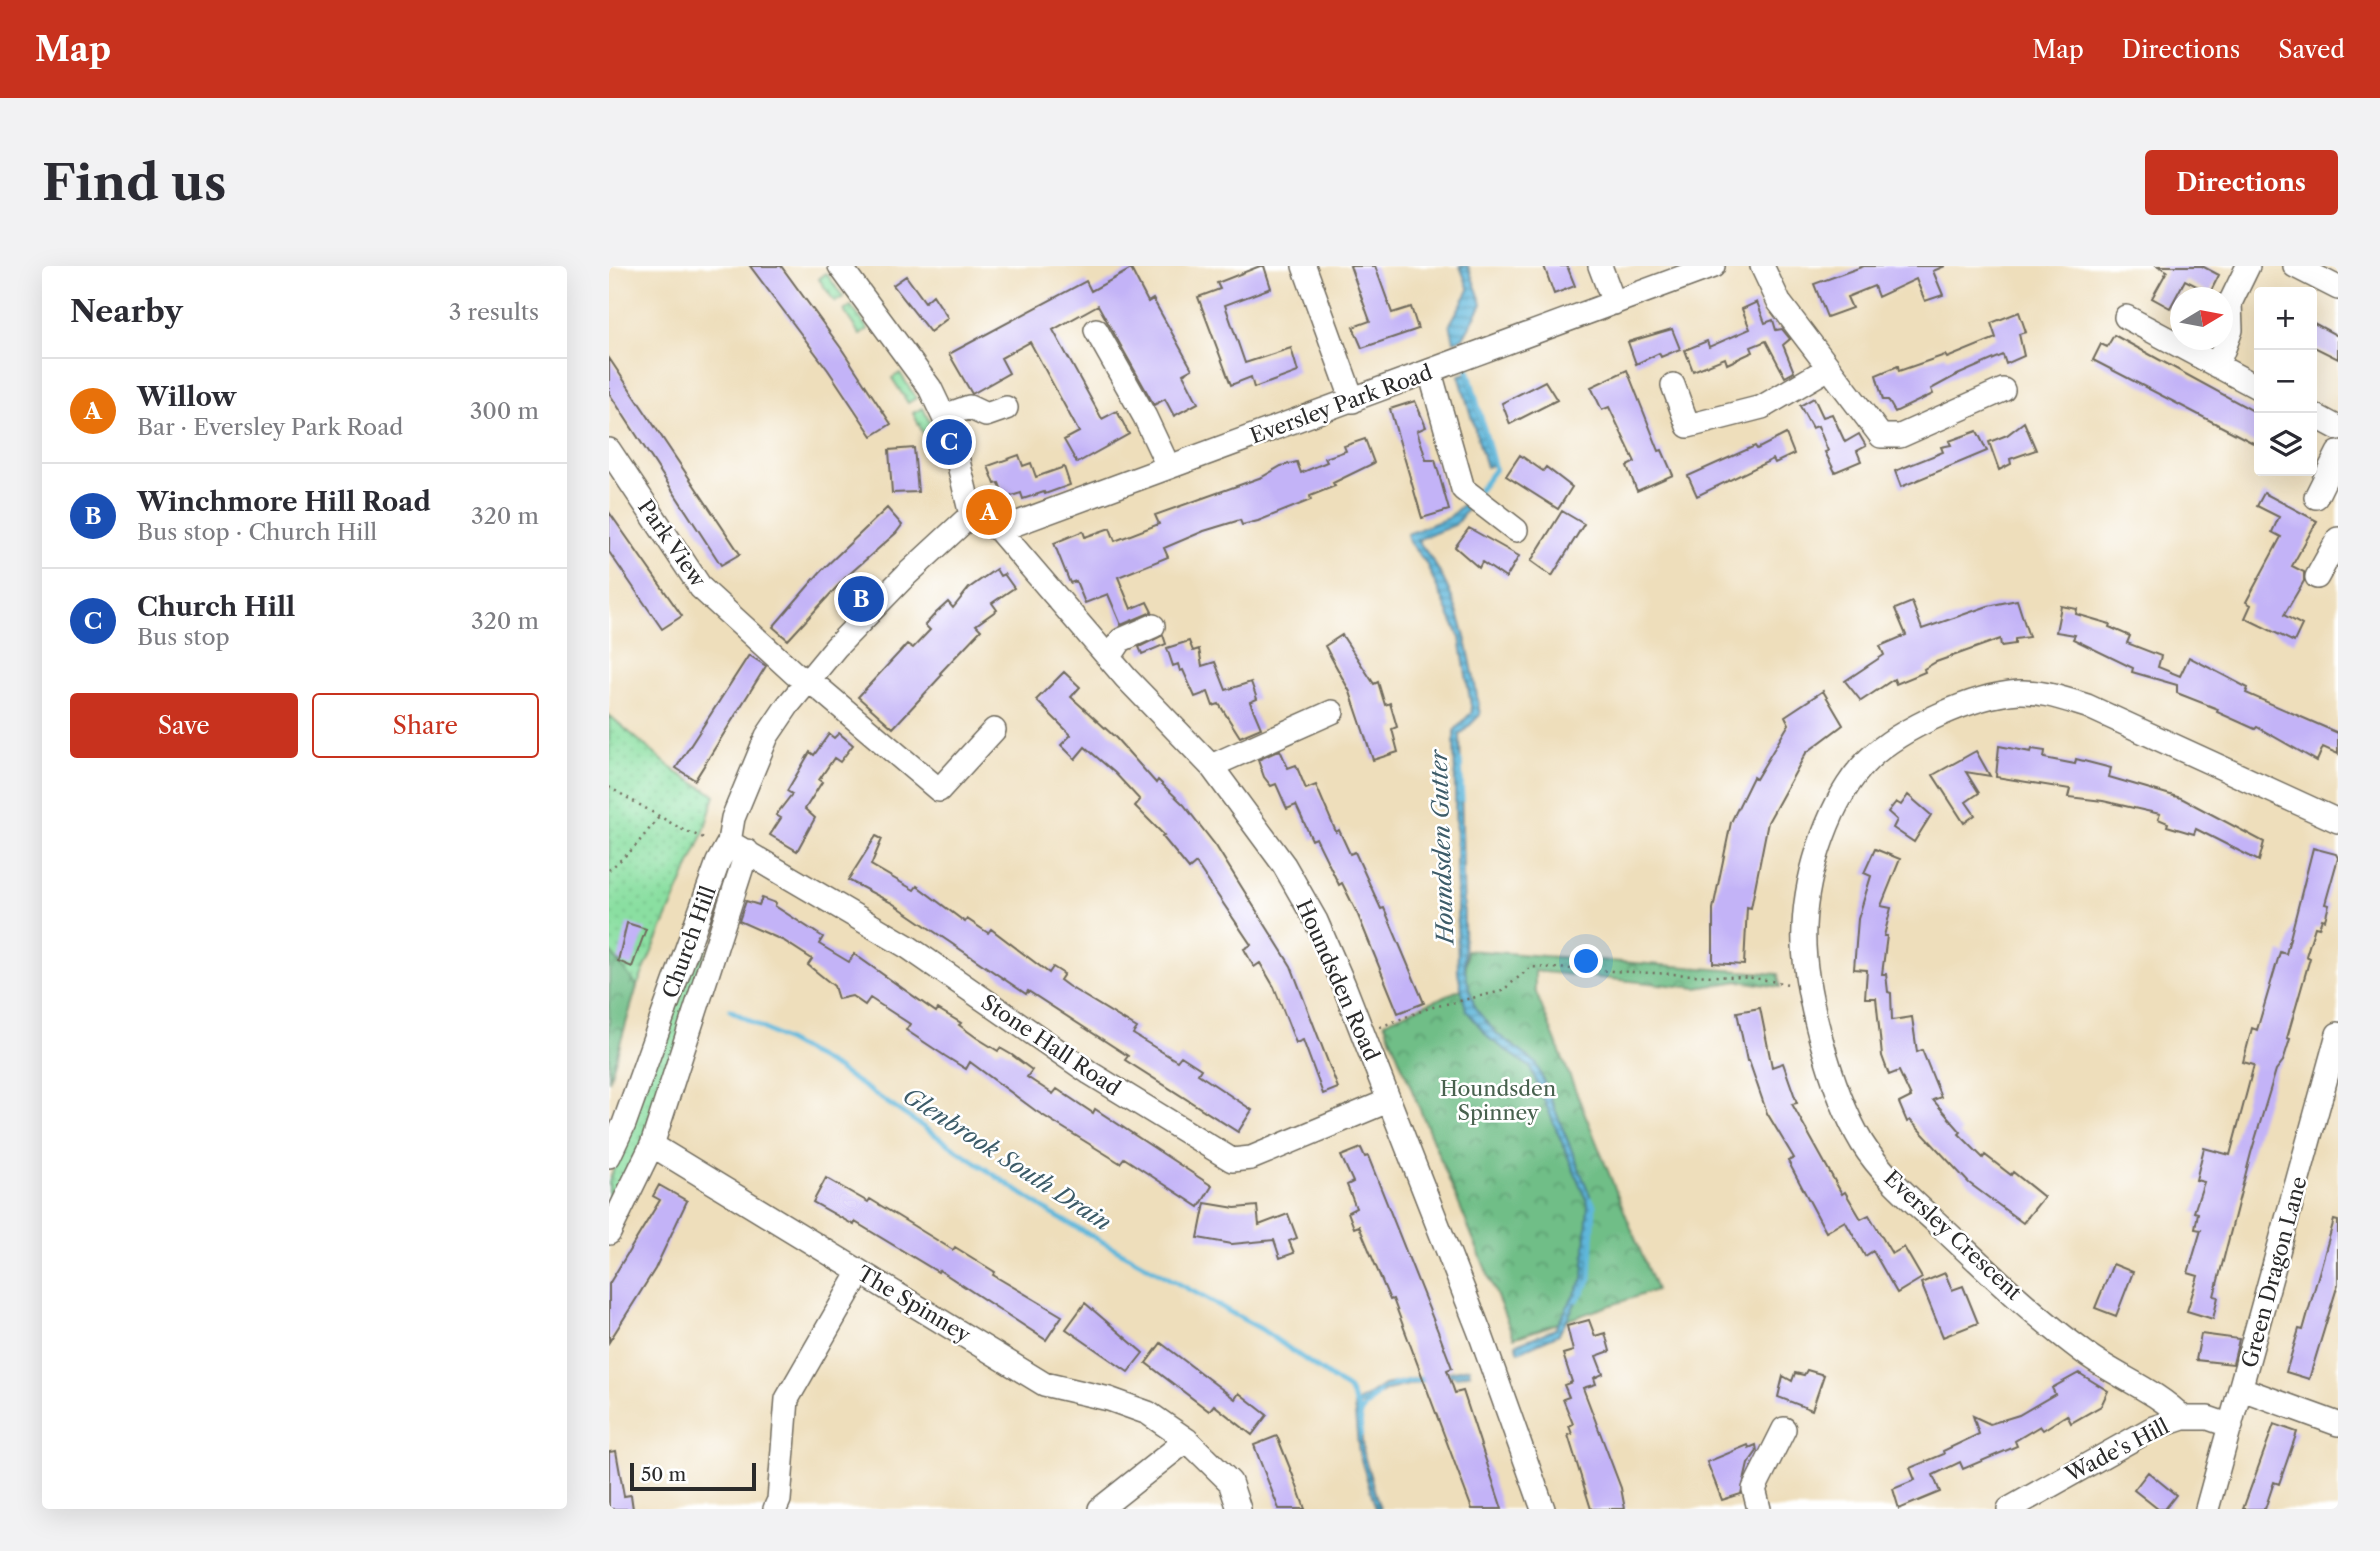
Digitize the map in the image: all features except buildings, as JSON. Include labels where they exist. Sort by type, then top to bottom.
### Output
[{"type":"street","points":[[840,266],[930,388],[958,453],[963,490],[971,515],[999,530]]},
{"type":"street","points":[[1304,266],[1353,401]]},
{"type":"street","points":[[1600,266],[1614,303]]},
{"type":"street","name":"Eversley Park Road","points":[[999,530],[1713,266]]},
{"type":"street","points":[[1762,266],[1779,302],[1827,369],[1881,436],[1900,436],[2003,390]]},
{"type":"street","points":[[2233,293],[2248,266]]},
{"type":"street","points":[[2295,266],[2338,288]]},
{"type":"street","points":[[2126,317],[2170,336]]},
{"type":"street","points":[[1095,330],[1145,417],[1168,466]]},
{"type":"street","points":[[2195,350],[2217,366],[2254,385]]},
{"type":"street","points":[[2217,366],[2223,350]]},
{"type":"street","points":[[1673,385],[1688,426],[1762,407],[1827,369]]},
{"type":"street","points":[[1430,372],[1463,489],[1516,530]]},
{"type":"street","points":[[944,416],[969,407],[986,415],[1006,408]]},
{"type":"street","points":[[2317,417],[2338,428]]},
{"type":"street","name":"Park View","points":[[609,450],[701,587],[807,682],[820,689],[939,790],[994,730]]},
{"type":"street","points":[[2316,497],[2338,453]]},
{"type":"street","name":"Church Hill","points":[[609,1156],[624,1124],[718,862],[727,844],[733,818],[767,736],[807,682],[905,576],[971,515]]},
{"type":"street","name":"Houndsden Road","points":[[999,530],[1109,658],[1210,766],[1284,865],[1315,921],[1343,984],[1480,1333],[1543,1509]]},
{"type":"street","points":[[2317,577],[2338,539]]},
{"type":"street","points":[[1109,658],[1121,640],[1153,626]]},
{"type":"street","name":"Eversley Crescent","points":[[2183,1418],[2165,1400],[2086,1354],[1981,1264],[1885,1174],[1863,1144],[1848,1117],[1834,1078],[1808,985],[1803,946],[1811,872],[1842,795],[1866,761],[1891,739],[1912,727],[1978,702],[2017,692],[2047,693],[2087,706],[2338,821]]},
{"type":"street","points":[[1210,766],[1332,712]]},
{"type":"street","points":[[609,1233],[652,1145],[727,844]]},
{"type":"street","name":"Stone Hall Road","points":[[727,844],[908,947],[1090,1073],[1232,1160],[1251,1158],[1388,1101]]},
{"type":"street","name":"Green Dragon Lane","points":[[2207,1509],[2332,1078],[2338,1034]]},
{"type":"street","name":"The Spinney","points":[[652,1145],[1044,1384],[1109,1399],[1147,1413],[1187,1440],[1230,1482],[1240,1509]]},
{"type":"street","points":[[777,1504],[787,1399],[860,1272]]},
{"type":"street","points":[[2242,1389],[2338,1424]]},
{"type":"street","name":"Wade's Hill","points":[[2009,1509],[2153,1428],[2183,1418],[2207,1418],[2231,1426]]},
{"type":"street","points":[[1759,1509],[1754,1489],[1784,1429]]},
{"type":"street","points":[[1100,1509],[1187,1440]]},
{"type":"path","points":[[609,787],[659,817],[727,844]]},
{"type":"path","points":[[609,870],[633,849],[659,817]]},
{"type":"path","points":[[1380,1027],[1429,1008],[1477,999],[1502,991],[1531,967],[1753,978],[1808,985]]},
{"type":"green space","points":[[826,273],[843,297],[835,302],[819,279]]},
{"type":"green space","points":[[851,306],[868,329],[860,335],[844,311]]},
{"type":"green space","points":[[900,373],[916,398],[908,403],[892,378]]},
{"type":"green space","points":[[923,408],[935,434],[926,439],[913,413]]},
{"type":"green space","points":[[609,715],[676,772],[715,795],[702,837],[637,986],[609,1081]]},
{"type":"green space","points":[[736,851],[667,1081],[609,1224],[609,1182],[710,901]]},
{"type":"green space","points":[[609,950],[637,986],[609,1081]]},
{"type":"green space","name":"Houndsden Spinney","points":[[1467,950],[1778,974],[1780,987],[1739,981],[1697,988],[1535,971],[1535,990],[1656,1290],[1514,1338],[1384,1022],[1464,988]]},
{"type":"water","points":[[1460,266],[1468,266],[1482,304],[1463,338],[1454,341],[1450,324],[1469,290]]},
{"type":"water","points":[[1467,373],[1492,465],[1486,467],[1459,375]]},
{"type":"water","points":[[1467,501],[1471,505],[1455,525],[1417,540],[1444,580],[1461,623],[1480,715],[1460,735],[1465,971],[1475,1008],[1496,1033],[1536,1063],[1594,1205],[1587,1281],[1559,1334],[1519,1352],[1516,1344],[1555,1329],[1583,1279],[1588,1204],[1530,1067],[1490,1039],[1466,1010],[1458,973],[1454,731],[1472,712],[1460,638],[1426,563],[1409,542],[1407,534],[1448,518]]},
{"type":"water","points":[[1469,1368],[1470,1373],[1457,1377],[1450,1375],[1387,1390],[1359,1407],[1363,1452],[1380,1509],[1376,1509],[1359,1453],[1354,1405],[1384,1385]]},
{"type":"waterway","name":"Houndsden Gutter","points":[[1466,362],[1495,469],[1477,493]]},
{"type":"waterway","name":"Houndsden Gutter","points":[[1460,761],[1462,800]]},
{"type":"waterway","name":"Glenbrook South Drain","points":[[730,1010],[836,1068],[1052,1214],[1261,1329],[1349,1390],[1360,1413],[1361,1435]]},
{"type":"waterway","name":"Houndsden Gutter","points":[[1577,1300],[1590,1280],[1594,1205],[1591,1199]]},
{"type":"waterway","name":"Houndsden Gutter","points":[[1393,1385],[1428,1378]]},
{"type":"waterway","name":"Houndsden Gutter","points":[[1360,1413],[1379,1392]]},
{"type":"place","name":"Church Hill","points":[[949,442]]},
{"type":"place","name":"Willow","points":[[989,512]]},
{"type":"place","name":"Winchmore Hill Road","points":[[861,599]]}]
